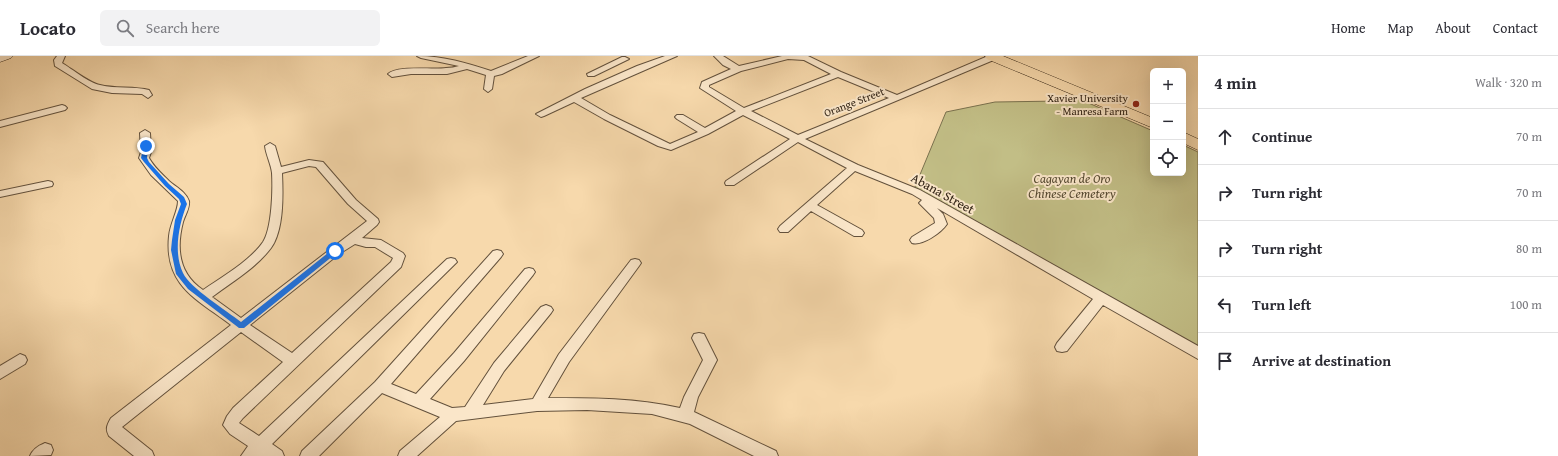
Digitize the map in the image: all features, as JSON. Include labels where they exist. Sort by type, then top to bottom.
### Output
[{"type":"main road","points":[[0,58],[7,56]]},
{"type":"main road","points":[[992,56],[1150,122]]},
{"type":"main road","points":[[1186,139],[1198,145]]},
{"type":"street","points":[[61,56],[58,60],[58,64],[95,87],[112,90],[142,91],[146,92],[148,95]]},
{"type":"street","points":[[421,56],[469,66],[490,74],[499,72],[535,56]]},
{"type":"street","points":[[541,114],[640,68],[672,56]]},
{"type":"street","points":[[718,56],[726,63],[738,69],[788,57],[799,56],[897,98]]},
{"type":"street","name":"Orange Street","points":[[730,183],[798,138],[897,98],[992,56]]},
{"type":"street","points":[[591,74],[622,58],[640,68]]},
{"type":"street","points":[[392,74],[411,71],[447,71],[469,66]]},
{"type":"street","name":"Abana Street","points":[[738,69],[704,86],[704,88],[743,111],[854,167],[913,191],[1102,297],[1198,353]]},
{"type":"street","points":[[488,89],[490,74]]},
{"type":"street","points":[[574,98],[607,117],[666,146],[675,146],[705,132],[743,111],[838,74]]},
{"type":"street","points":[[0,124],[62,108]]},
{"type":"street","points":[[680,117],[705,132]]},
{"type":"street","points":[[145,133],[146,152],[144,158],[167,185],[182,198],[184,204],[178,220],[175,250],[180,274],[185,282],[242,326],[293,361]]},
{"type":"street","points":[[203,297],[244,266],[267,246],[270,240],[274,223],[277,188],[277,171],[270,146]]},
{"type":"street","points":[[146,456],[114,431],[116,422],[242,326],[335,251],[353,240],[372,224],[373,221],[352,202],[319,164],[315,162],[305,163],[277,171]]},
{"type":"street","points":[[784,229],[854,167]]},
{"type":"street","points":[[0,194],[48,184]]},
{"type":"street","points":[[913,191],[917,198],[932,210],[941,221],[934,230],[916,240]]},
{"type":"street","points":[[810,206],[858,233]]},
{"type":"street","points":[[276,456],[255,451],[235,429],[232,425],[232,421],[238,413],[397,264],[399,256],[377,243],[366,243],[353,240]]},
{"type":"street","points":[[308,456],[380,386],[497,254]]},
{"type":"street","points":[[255,451],[451,262]]},
{"type":"street","points":[[537,405],[564,358],[635,263]]},
{"type":"street","points":[[419,401],[459,356],[529,272]]},
{"type":"street","points":[[1062,347],[1102,297]]},
{"type":"street","points":[[469,414],[499,367],[546,310]]},
{"type":"street","points":[[685,415],[691,397],[710,360],[699,338]]},
{"type":"street","points":[[0,373],[20,360]]},
{"type":"street","points":[[380,386],[452,415],[537,405],[587,404],[652,408],[685,415],[710,425],[770,456]]},
{"type":"street","points":[[406,456],[452,415]]},
{"type":"green space","name":"Cagayan de Oro Chinese Cemetery","points":[[1077,98],[1150,130],[1150,176],[1186,176],[1186,146],[1198,152],[1198,351],[914,189],[946,112],[995,102],[1061,101]]},
{"type":"place","name":"Xavier University - Manresa Farm","points":[[1136,104]]},
{"type":"route","points":[[146,146],[144,158],[167,185],[182,198],[184,204],[178,220],[175,240],[177,266],[180,274],[190,287],[242,326],[335,251]]}]
